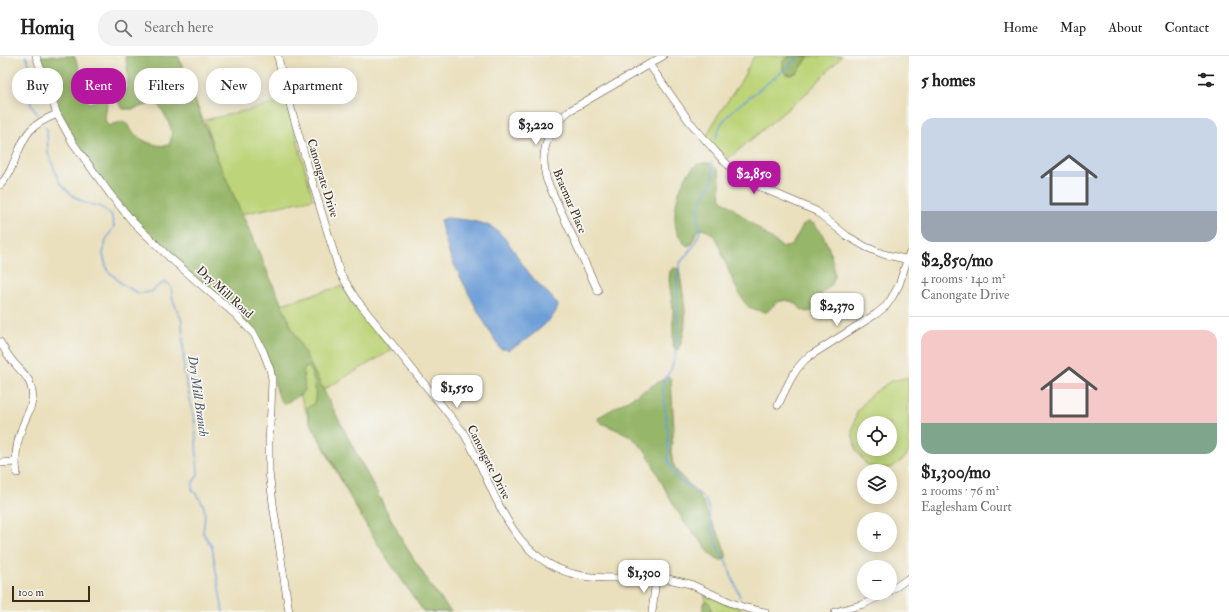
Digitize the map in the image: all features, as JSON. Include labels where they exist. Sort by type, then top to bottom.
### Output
[{"type":"street","name":"Dry Mill Road","points":[[36,56],[57,114],[73,143],[108,191],[133,222],[169,257],[235,314],[254,334],[263,351],[272,379],[269,472],[289,612]]},
{"type":"street","name":"Canongate Drive","points":[[278,56],[286,92],[340,273],[356,299],[462,432],[474,452],[506,519],[524,545],[535,555],[548,563],[568,572],[591,577],[668,579],[690,584],[739,606],[765,612]]},
{"type":"street","name":"Braemar Place","points":[[598,291],[547,181],[544,164],[545,146],[557,122],[566,114],[663,56]]},
{"type":"street","points":[[649,64],[689,121],[735,172],[758,186],[816,211],[847,236],[866,247],[883,254],[909,258],[896,292],[889,303],[876,314],[808,357],[791,376],[778,405]]},
{"type":"street","points":[[0,185],[7,177],[28,132],[38,123],[57,114]]},
{"type":"street","points":[[0,342],[7,354],[28,379],[32,390],[33,402],[20,434],[16,462],[17,473]]},
{"type":"street","points":[[0,462],[16,462]]},
{"type":"street","points":[[897,586],[909,578]]},
{"type":"street","points":[[652,612],[656,579]]},
{"type":"street","points":[[835,612],[864,604],[872,600]]},
{"type":"green space","points":[[36,56],[74,56],[79,68],[71,68],[71,104],[107,104],[105,119],[108,126],[124,121],[135,135],[154,145],[169,145],[171,139],[171,129],[167,119],[159,105],[156,104],[196,104],[215,153],[293,330],[403,542],[433,589],[451,612],[424,612],[382,551],[354,504],[309,420],[307,407],[313,405],[315,400],[315,385],[309,366],[303,370],[305,390],[295,398],[283,403],[280,400],[270,369],[254,334],[133,222],[73,143],[56,104],[63,104],[63,68],[41,68]]},
{"type":"green space","points":[[125,56],[178,56],[183,68],[134,68],[134,104],[150,104],[133,109],[123,109],[119,104],[126,104],[126,88],[128,81]]},
{"type":"green space","points":[[754,56],[842,56],[809,91],[728,159],[706,137],[718,115],[740,83]]},
{"type":"green space","points":[[790,56],[809,56],[799,71],[792,75],[786,74],[783,70],[783,61]]},
{"type":"green space","points":[[195,104],[197,104],[213,146],[205,120],[274,104],[288,104],[313,199],[242,214],[281,304],[342,286],[354,306],[392,350],[323,390],[403,542],[433,589],[451,612],[424,612],[370,532],[309,420]]},
{"type":"green space","points":[[710,163],[719,171],[721,199],[782,247],[792,245],[803,225],[807,222],[813,224],[819,230],[830,252],[834,276],[830,287],[822,293],[815,310],[807,312],[801,309],[796,303],[786,300],[777,302],[767,312],[749,307],[735,286],[717,240],[710,232],[700,229],[696,233],[692,244],[688,246],[681,239],[676,230],[675,219],[679,194],[689,173],[696,165]]},
{"type":"green space","points":[[673,268],[679,269],[685,310],[684,330],[678,350],[675,349],[673,345],[673,308],[669,280],[670,271]]},
{"type":"green space","points":[[667,377],[671,380],[674,428],[671,451],[673,464],[678,473],[695,490],[703,502],[707,513],[721,539],[726,558],[720,561],[712,556],[684,522],[667,493],[647,453],[629,435],[601,423],[598,420],[599,417]]},
{"type":"green space","points":[[909,378],[909,451],[905,458],[897,464],[866,464],[860,456],[897,456],[897,416],[857,416],[857,451],[856,450],[852,432],[857,412],[869,396],[891,381]]},
{"type":"green space","points":[[705,594],[719,601],[750,612],[707,612]]},
{"type":"green space","points":[[706,601],[710,604],[712,612],[703,612],[703,603]]},
{"type":"water","points":[[447,218],[481,223],[490,226],[497,231],[509,244],[532,277],[558,305],[552,317],[546,323],[516,346],[509,349],[501,349],[476,308],[450,256],[441,225],[441,220]]},
{"type":"waterway","name":"Dry Mill Branch","points":[[26,56],[37,80],[37,89],[30,103],[38,115]]},
{"type":"waterway","points":[[716,138],[721,124],[733,110],[787,68],[798,56]]},
{"type":"waterway","name":"Dry Mill Branch","points":[[45,127],[47,129],[48,153],[60,183],[72,195],[83,202],[101,207],[111,214],[114,226],[106,240],[103,254],[107,270],[122,284],[138,293],[151,292],[166,282],[171,287],[173,300],[182,321],[184,372],[195,423],[198,475],[193,482],[192,489],[203,504],[205,513],[203,533],[212,547],[223,612]]},
{"type":"waterway","points":[[712,162],[713,177],[709,188],[703,196],[699,208],[698,220],[700,231],[695,244],[680,263],[677,275],[678,331],[675,357],[671,370],[664,381],[663,391],[668,432],[668,460],[673,472],[680,481],[695,490],[705,499],[709,510],[711,527],[716,544],[727,564],[740,597]]}]
